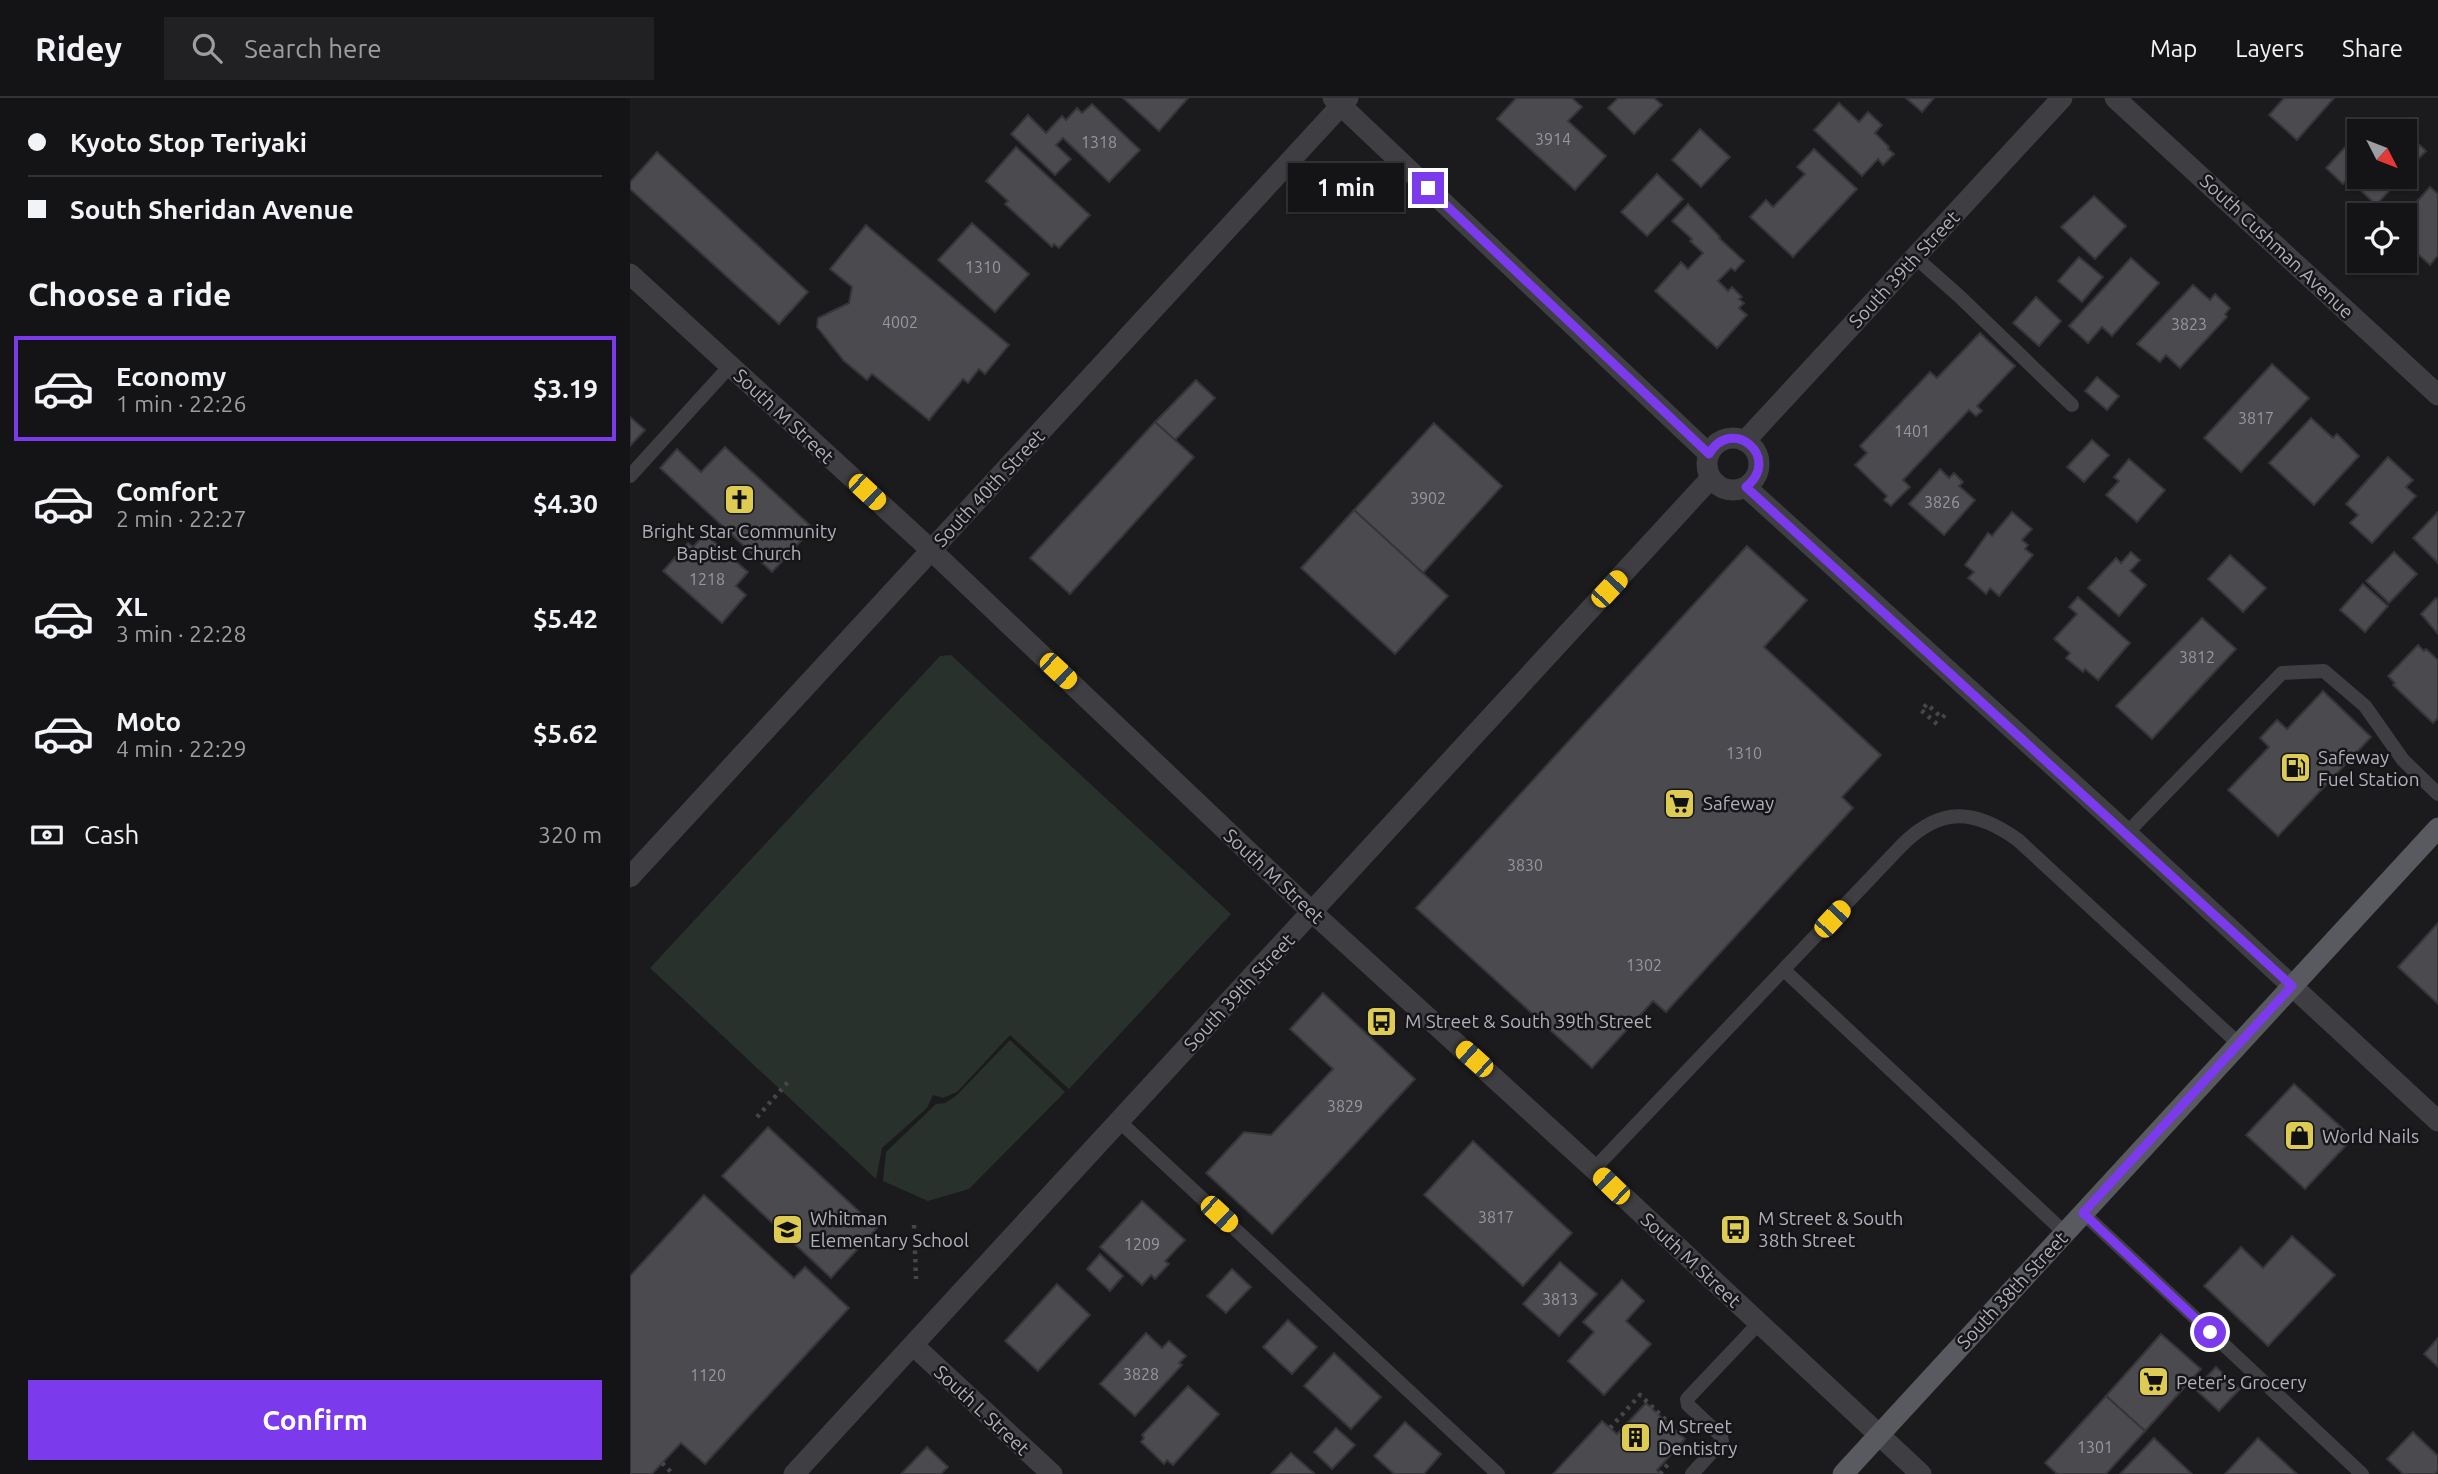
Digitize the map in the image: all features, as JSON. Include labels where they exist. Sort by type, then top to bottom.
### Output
[{"type":"main road","name":"South 38th Street","points":[[1843,1474],[2438,828]]},
{"type":"street","name":"South 39th Street","points":[[1745,441],[2062,98]]},
{"type":"street","name":"South Cushman Avenue","points":[[2115,98],[2438,395]]},
{"type":"street","points":[[1341,101],[1709,454]]},
{"type":"street","name":"South 40th Street","points":[[630,877],[1341,101]]},
{"type":"street","name":"South M Street","points":[[630,274],[931,550],[1312,912],[1594,1169],[1921,1474]]},
{"type":"street","points":[[1728,438],[1745,441],[1752,446],[1759,459],[1757,475],[1746,487],[1731,490],[1723,488],[1711,478],[1708,470],[1709,454],[1713,446],[1728,438]]},
{"type":"street","name":"South 39th Street","points":[[794,1474],[1711,478]]},
{"type":"street","points":[[1746,487],[2127,833],[2438,1121]]},
{"type":"street","name":"South L Street","points":[[912,1345],[1052,1474]]},
{"type":"lane","points":[[1915,257],[2072,405]]},
{"type":"lane","points":[[630,476],[730,366]]},
{"type":"lane","points":[[2127,833],[2282,673],[2323,671],[2365,706],[2403,760],[2438,794]]},
{"type":"lane","points":[[1594,1169],[1914,834],[1934,822],[1961,816],[1999,827],[2018,840],[2239,1044]]},
{"type":"lane","points":[[1784,970],[2065,1233]]},
{"type":"lane","points":[[1119,1121],[1498,1474]]},
{"type":"lane","points":[[2083,1213],[2362,1474]]},
{"type":"lane","points":[[1692,1474],[1722,1441],[1721,1436],[1688,1405],[1686,1398],[1758,1324]]},
{"type":"path","points":[[1937,724],[1921,710],[1927,704],[1942,718],[1945,715]]},
{"type":"path","points":[[757,1117],[789,1081]]},
{"type":"path","points":[[914,1225],[916,1279]]},
{"type":"path","points":[[1610,1428],[1640,1395],[1674,1427]]},
{"type":"path","points":[[662,1463],[673,1474]]},
{"type":"shaded area","points":[[951,655],[1231,914],[1069,1089],[1010,1035],[957,1092],[943,1098],[933,1095],[927,1108],[882,1148],[876,1179],[650,968],[940,656]]},
{"type":"shaded area","points":[[1010,1040],[1065,1092],[969,1189],[928,1201],[883,1181],[886,1152],[936,1104],[945,1103],[956,1096]]},
{"type":"building","points":[[1123,98],[1188,98],[1159,131]]},
{"type":"building","points":[[1516,98],[1572,98],[1582,107],[1568,121],[1606,156],[1575,190],[1497,119]]},
{"type":"building","points":[[1618,98],[1654,98],[1662,105],[1634,134],[1608,108]]},
{"type":"building","points":[[1906,98],[1934,98],[1922,112]]},
{"type":"building","points":[[2284,98],[2334,98],[2297,140],[2269,115]]},
{"type":"building","points":[[1839,103],[1859,122],[1868,112],[1882,125],[1875,133],[1894,154],[1883,165],[1878,159],[1862,176],[1814,130]]},
{"type":"building","points":[[1092,104],[1140,150],[1109,182],[1063,138],[1056,145],[1071,159],[1055,175],[1011,134],[1028,115],[1046,133],[1062,116],[1066,120],[1077,108],[1082,113]]},
{"type":"building","points":[[1700,129],[1730,157],[1701,187],[1672,160]]},
{"type":"building","points":[[2417,143],[2426,151],[2417,160]]},
{"type":"building","points":[[2347,145],[2347,179],[2343,184],[2326,168]]},
{"type":"building","points":[[1016,147],[1090,215],[1059,248],[1054,244],[1052,247],[1005,204],[1008,201],[986,181]]},
{"type":"building","points":[[1814,149],[1857,189],[1793,257],[1750,217],[1766,200],[1773,207],[1805,174],[1797,167]]},
{"type":"building","points":[[657,152],[808,292],[779,324],[630,189],[630,182]]},
{"type":"building","points":[[1657,174],[1683,199],[1647,236],[1621,212]]},
{"type":"building","points":[[2430,187],[2438,194],[2438,255],[2430,265],[2417,253],[2416,203]]},
{"type":"building","points":[[2359,189],[2391,189],[2378,203],[2374,203]]},
{"type":"building","points":[[2094,196],[2126,226],[2095,259],[2061,227]]},
{"type":"building","points":[[1688,204],[1744,261],[1735,271],[1731,268],[1718,281],[1728,291],[1732,287],[1742,297],[1739,299],[1744,303],[1739,308],[1747,315],[1717,348],[1655,291],[1681,262],[1688,269],[1703,253],[1672,221]]},
{"type":"building","points":[[972,223],[1029,274],[995,312],[938,260]]},
{"type":"building","points":[[866,225],[1009,345],[985,374],[979,369],[968,383],[963,379],[929,420],[872,374],[867,380],[844,361],[817,327],[818,318],[849,303],[852,287],[830,269]]},
{"type":"building","points":[[2079,257],[2103,277],[2082,302],[2058,281]]},
{"type":"building","points":[[2131,258],[2159,283],[2112,336],[2102,327],[2088,343],[2069,326]]},
{"type":"building","points":[[2193,285],[2210,300],[2215,294],[2230,308],[2225,314],[2227,317],[2180,368],[2166,355],[2160,362],[2137,344]]},
{"type":"building","points":[[2036,297],[2061,321],[2039,346],[2013,323]]},
{"type":"building","points":[[1980,333],[2015,366],[1977,406],[1982,411],[1976,416],[1969,410],[1903,480],[1910,487],[1891,506],[1884,500],[1887,496],[1855,465],[1867,453],[1860,446],[1930,372],[1937,378]]},
{"type":"building","points":[[2272,364],[2309,398],[2241,472],[2204,438]]},
{"type":"building","points":[[2097,377],[2119,396],[2107,410],[2085,391]]},
{"type":"building","points":[[1196,380],[1215,398],[1175,440],[1155,422]]},
{"type":"building","points":[[630,417],[645,430],[630,446]]},
{"type":"building","points":[[2311,418],[2333,438],[2337,434],[2359,456],[2314,505],[2269,463]]},
{"type":"building","points":[[1155,422],[1194,457],[1070,594],[1030,558]]},
{"type":"building","points":[[1434,423],[1502,486],[1423,573],[1354,510]]},
{"type":"building","points":[[2092,440],[2109,455],[2084,482],[2067,467]]},
{"type":"building","name":"Bright Star Community Baptist Church","points":[[725,447],[813,528],[772,572],[660,468],[677,449],[701,472]]},
{"type":"building","points":[[2388,457],[2413,480],[2406,487],[2416,496],[2372,543],[2350,523],[2358,515],[2346,504]]},
{"type":"building","points":[[2129,459],[2165,490],[2137,522],[2106,495],[2119,481],[2114,477]]},
{"type":"building","points":[[1940,469],[1949,478],[1954,473],[1963,482],[1959,486],[1975,500],[1944,535],[1909,504]]},
{"type":"building","points":[[1354,510],[1448,596],[1395,654],[1301,568]]},
{"type":"building","points":[[2012,512],[2032,529],[2022,540],[2028,545],[2025,549],[2033,555],[1999,596],[1990,588],[1986,594],[1968,578],[1974,572],[1965,565],[1988,533],[1992,536]]},
{"type":"building","points":[[2438,512],[2438,563],[2413,538]]},
{"type":"building","points":[[705,534],[748,572],[736,586],[746,595],[722,623],[663,571],[688,543],[693,547]]},
{"type":"building","name":"Safeway","points":[[1747,546],[1807,600],[1764,647],[1881,755],[1842,797],[1853,808],[1666,1012],[1653,1001],[1592,1068],[1416,908]]},
{"type":"building","points":[[2131,552],[2140,560],[2130,571],[2146,585],[2119,616],[2088,588],[2116,558],[2121,563]]},
{"type":"building","points":[[2394,552],[2417,574],[2389,603],[2366,581]]},
{"type":"building","points":[[2230,555],[2266,588],[2243,612],[2208,579]]},
{"type":"building","points":[[2363,584],[2388,606],[2365,632],[2340,610]]},
{"type":"building","points":[[2078,597],[2130,643],[2098,680],[2066,658],[2070,653],[2054,639],[2077,614],[2069,607]]},
{"type":"building","points":[[2436,598],[2438,600],[2438,634],[2421,614]]},
{"type":"building","points":[[2202,618],[2236,649],[2152,739],[2116,706]]},
{"type":"building","points":[[2418,645],[2438,660],[2438,718],[2433,723],[2393,685],[2395,683],[2388,676]]},
{"type":"building","name":"Safeway Fuel Station","points":[[2323,691],[2371,737],[2278,836],[2228,790],[2269,747],[2260,738],[2277,720],[2287,729]]},
{"type":"building","points":[[2438,923],[2438,1004],[2398,967]]},
{"type":"building","points":[[1323,993],[1415,1079],[1272,1234],[1206,1173],[1244,1132],[1271,1135],[1333,1069],[1290,1029]]},
{"type":"building","points":[[1372,1010],[1381,1019],[1377,1024],[1368,1015]]},
{"type":"building","name":"World Nails","points":[[2294,1084],[2353,1138],[2305,1189],[2246,1135]]},
{"type":"building","points":[[768,1127],[877,1228],[831,1278],[722,1176]]},
{"type":"building","points":[[1473,1141],[1572,1233],[1523,1286],[1424,1195]]},
{"type":"building","points":[[704,1195],[794,1278],[805,1267],[849,1308],[705,1464],[681,1443],[652,1474],[630,1474],[630,1276]]},
{"type":"building","points":[[1142,1201],[1185,1240],[1165,1261],[1169,1264],[1155,1279],[1151,1275],[1142,1285],[1100,1247]]},
{"type":"building","points":[[2292,1236],[2335,1275],[2268,1346],[2204,1286],[2241,1247],[2263,1268]]},
{"type":"building","points":[[1100,1254],[1123,1276],[1110,1291],[1087,1269]]},
{"type":"building","points":[[1560,1262],[1597,1294],[1559,1336],[1523,1304]]},
{"type":"building","points":[[1232,1269],[1251,1287],[1226,1313],[1207,1296]]},
{"type":"building","points":[[1622,1280],[1644,1301],[1626,1321],[1651,1344],[1604,1395],[1568,1361],[1594,1332],[1583,1322]]},
{"type":"building","points":[[1057,1284],[1090,1315],[1038,1371],[1005,1341]]},
{"type":"building","points":[[1288,1320],[1317,1347],[1292,1374],[1263,1347]]},
{"type":"building","points":[[1146,1333],[1162,1348],[1169,1341],[1186,1356],[1179,1363],[1182,1365],[1135,1416],[1100,1384]]},
{"type":"building","name":"Peter's Grocery","points":[[2161,1334],[2201,1369],[2145,1431],[2106,1396]]},
{"type":"building","points":[[2438,1338],[2438,1367],[2424,1354]]},
{"type":"building","points":[[1334,1353],[1381,1397],[1351,1429],[1304,1386]]},
{"type":"building","points":[[2216,1367],[2240,1389],[2219,1411],[2195,1389]]},
{"type":"building","points":[[1188,1386],[1219,1414],[1173,1465],[1167,1460],[1164,1464],[1141,1442],[1144,1438],[1142,1435]]},
{"type":"building","points":[[2106,1396],[2145,1431],[2106,1474],[2057,1474],[2045,1463]]},
{"type":"building","name":"M Street Dentistry","points":[[1646,1403],[1685,1439],[1657,1470],[1660,1474],[1553,1474],[1602,1421],[1617,1434]]},
{"type":"building","points":[[1405,1422],[1441,1454],[1424,1474],[1394,1474],[1374,1456]]},
{"type":"building","points":[[1336,1428],[1355,1445],[1332,1469],[1314,1452]]},
{"type":"building","points":[[2413,1432],[2438,1456],[2438,1471],[2435,1474],[2403,1474],[2387,1459]]},
{"type":"building","points":[[2154,1438],[2192,1474],[2120,1474]]},
{"type":"building","points":[[2258,1438],[2297,1474],[2225,1474]]},
{"type":"building","points":[[927,1447],[948,1467],[941,1474],[901,1474]]},
{"type":"building","points":[[1291,1453],[1314,1473],[1271,1474]]},
{"type":"place","name":"Bright Star Community Baptist Church","points":[[739,500]]},
{"type":"place","name":"Safeway Fuel Station","points":[[2295,768]]},
{"type":"place","name":"Safeway","points":[[1680,803]]},
{"type":"place","name":"M Street & South 39th Street","points":[[1382,1021]]},
{"type":"place","name":"World Nails","points":[[2299,1136]]},
{"type":"place","name":"Whitman Elementary School","points":[[787,1229]]},
{"type":"place","name":"M Street & South 38th Street","points":[[1735,1229]]},
{"type":"place","name":"Peter's Grocery","points":[[2153,1382]]},
{"type":"place","name":"M Street Dentistry","points":[[1635,1437]]},
{"type":"route","points":[[1428,188],[1709,454],[1713,446],[1728,438],[1737,438],[1752,446],[1759,459],[1759,467],[1757,475],[1746,487],[2292,986],[2083,1213],[2210,1332]]}]
